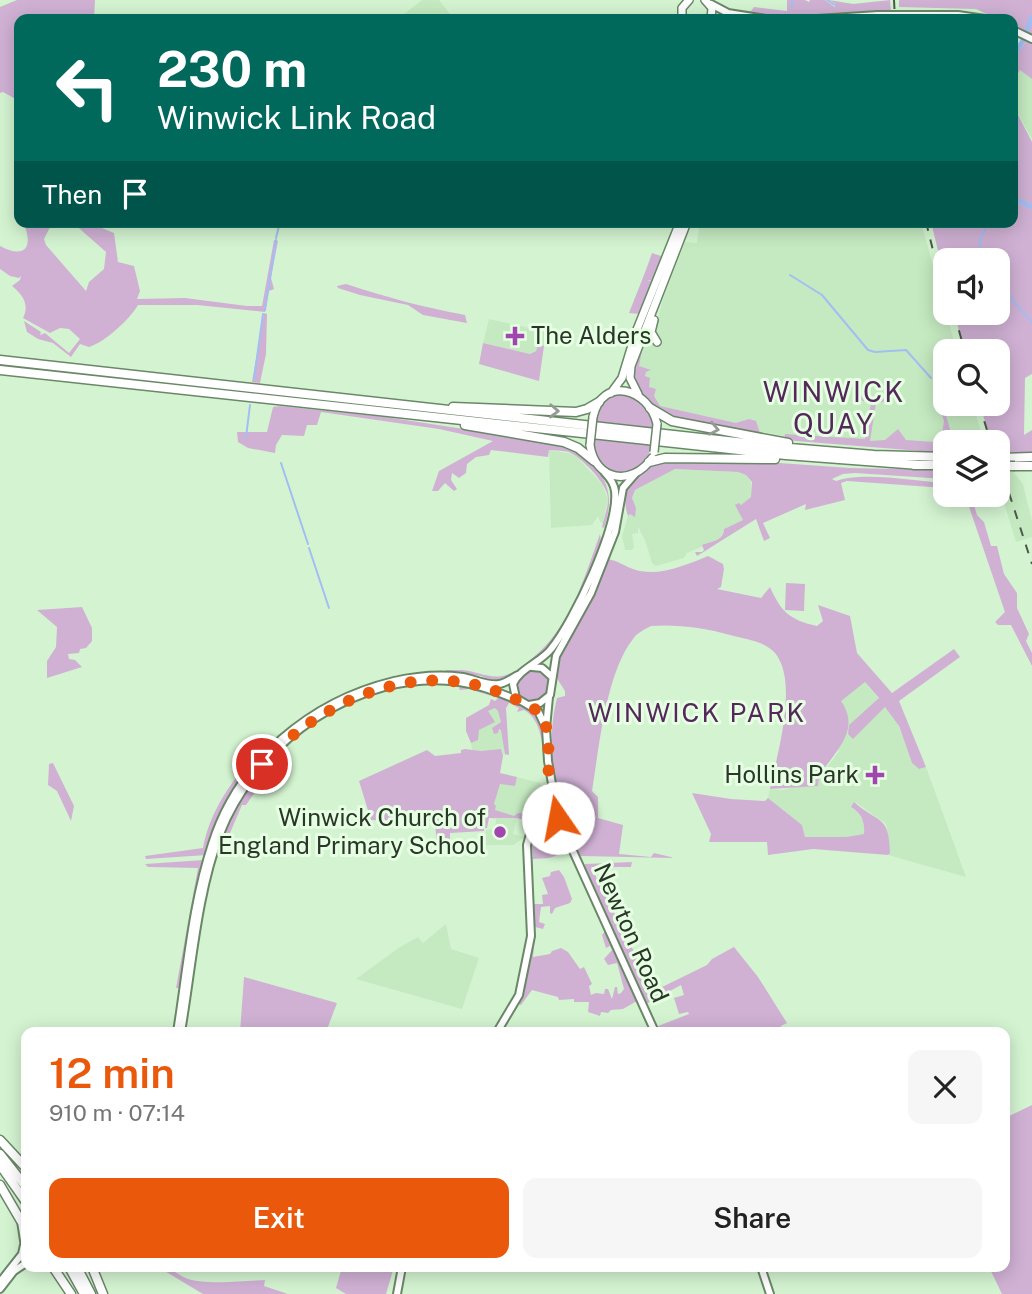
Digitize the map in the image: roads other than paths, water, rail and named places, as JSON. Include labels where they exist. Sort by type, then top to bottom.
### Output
[{"type":"highway","points":[[0,370],[363,405],[576,412],[587,410],[611,393],[623,376],[678,228]]},
{"type":"highway","points":[[657,342],[651,331],[658,298],[685,228]]},
{"type":"highway","points":[[363,405],[564,442],[578,448],[605,472],[620,477],[636,473],[649,462],[654,452],[657,424],[650,408],[638,394],[631,378],[631,366],[644,319],[658,298]]},
{"type":"highway","points":[[631,316],[644,319]]},
{"type":"highway","points":[[0,360],[786,455],[918,460]]},
{"type":"highway","points":[[611,393],[626,390],[638,394]]},
{"type":"highway","points":[[594,461],[590,445],[593,417],[599,402]]},
{"type":"highway","points":[[650,408],[672,421],[783,443],[933,463]]},
{"type":"highway","points":[[1010,463],[1032,457]]},
{"type":"highway","points":[[649,462],[665,458],[933,458]]},
{"type":"highway","points":[[1010,461],[1032,466]]},
{"type":"highway","points":[[0,1140],[21,1163]]},
{"type":"highway","points":[[0,1154],[21,1181]]},
{"type":"highway","points":[[0,1165],[21,1195]]},
{"type":"highway","points":[[0,1185],[21,1223]]},
{"type":"highway","points":[[56,1272],[71,1294]]},
{"type":"highway","points":[[72,1272],[84,1294]]},
{"type":"highway","points":[[80,1272],[91,1294]]},
{"type":"highway","points":[[94,1272],[103,1294]]},
{"type":"main road","points":[[710,2],[731,14]]},
{"type":"main road","points":[[180,1027],[198,902],[212,842],[236,793],[268,751],[321,709],[378,685],[438,676],[460,677],[496,685],[530,668],[546,655],[562,633],[593,573],[615,503],[614,485],[605,472]]},
{"type":"main road","points":[[527,705],[538,704],[549,697],[557,653],[578,620],[609,551],[617,525],[623,488],[636,473]]},
{"type":"main road","points":[[530,668],[542,668],[552,677]]},
{"type":"main road","points":[[518,675],[512,690],[519,701]]},
{"type":"main road","points":[[180,1027],[215,849],[239,797],[273,753],[291,736],[326,712],[362,695],[401,685],[440,680],[486,688],[519,701],[540,713],[546,728]]},
{"type":"main road","name":"Newton Road","points":[[549,697],[546,728],[551,787],[564,833],[653,1027]]},
{"type":"main road","points":[[500,1027],[514,1004],[523,979],[533,926],[527,885],[528,834],[541,794],[551,787]]},
{"type":"main road","points":[[0,1282],[21,1254]]},
{"type":"main road","points":[[0,1289],[21,1266]]},
{"type":"main road","points":[[397,1294],[401,1272]]},
{"type":"main road","points":[[763,1272],[770,1294]]},
{"type":"waterway","points":[[792,0],[792,7]]},
{"type":"waterway","points":[[827,0],[835,5]]},
{"type":"waterway","points":[[1018,48],[1032,17]]},
{"type":"waterway","points":[[1018,200],[1032,207]]},
{"type":"waterway","points":[[276,238],[278,228]]},
{"type":"waterway","points":[[981,248],[979,243],[985,228]]},
{"type":"waterway","points":[[265,310],[276,240]]},
{"type":"waterway","points":[[790,275],[822,295],[868,350],[906,350],[931,378]]},
{"type":"waterway","points":[[1010,296],[1032,322]]},
{"type":"waterway","points":[[254,379],[263,314]]},
{"type":"waterway","points":[[246,437],[250,405]]},
{"type":"waterway","points":[[281,463],[308,544]]},
{"type":"waterway","points":[[309,548],[329,608]]},
{"type":"railway","points":[[894,0],[895,14]]},
{"type":"railway","points":[[927,228],[933,250]]},
{"type":"railway","points":[[957,325],[961,339]]},
{"type":"railway","points":[[983,416],[987,430]]},
{"type":"railway","points":[[1010,496],[1032,564]]},
{"type":"place","name":"The Alders","points":[[515,336]]},
{"type":"place","name":"Hollins Park","points":[[875,775]]},
{"type":"place","name":"Winwick Church of England Primary School","points":[[500,832]]},
{"type":"district","name":"WINWICK QUAY","points":[[834,408]]},
{"type":"district","name":"WINWICK PARK","points":[[697,713]]}]
